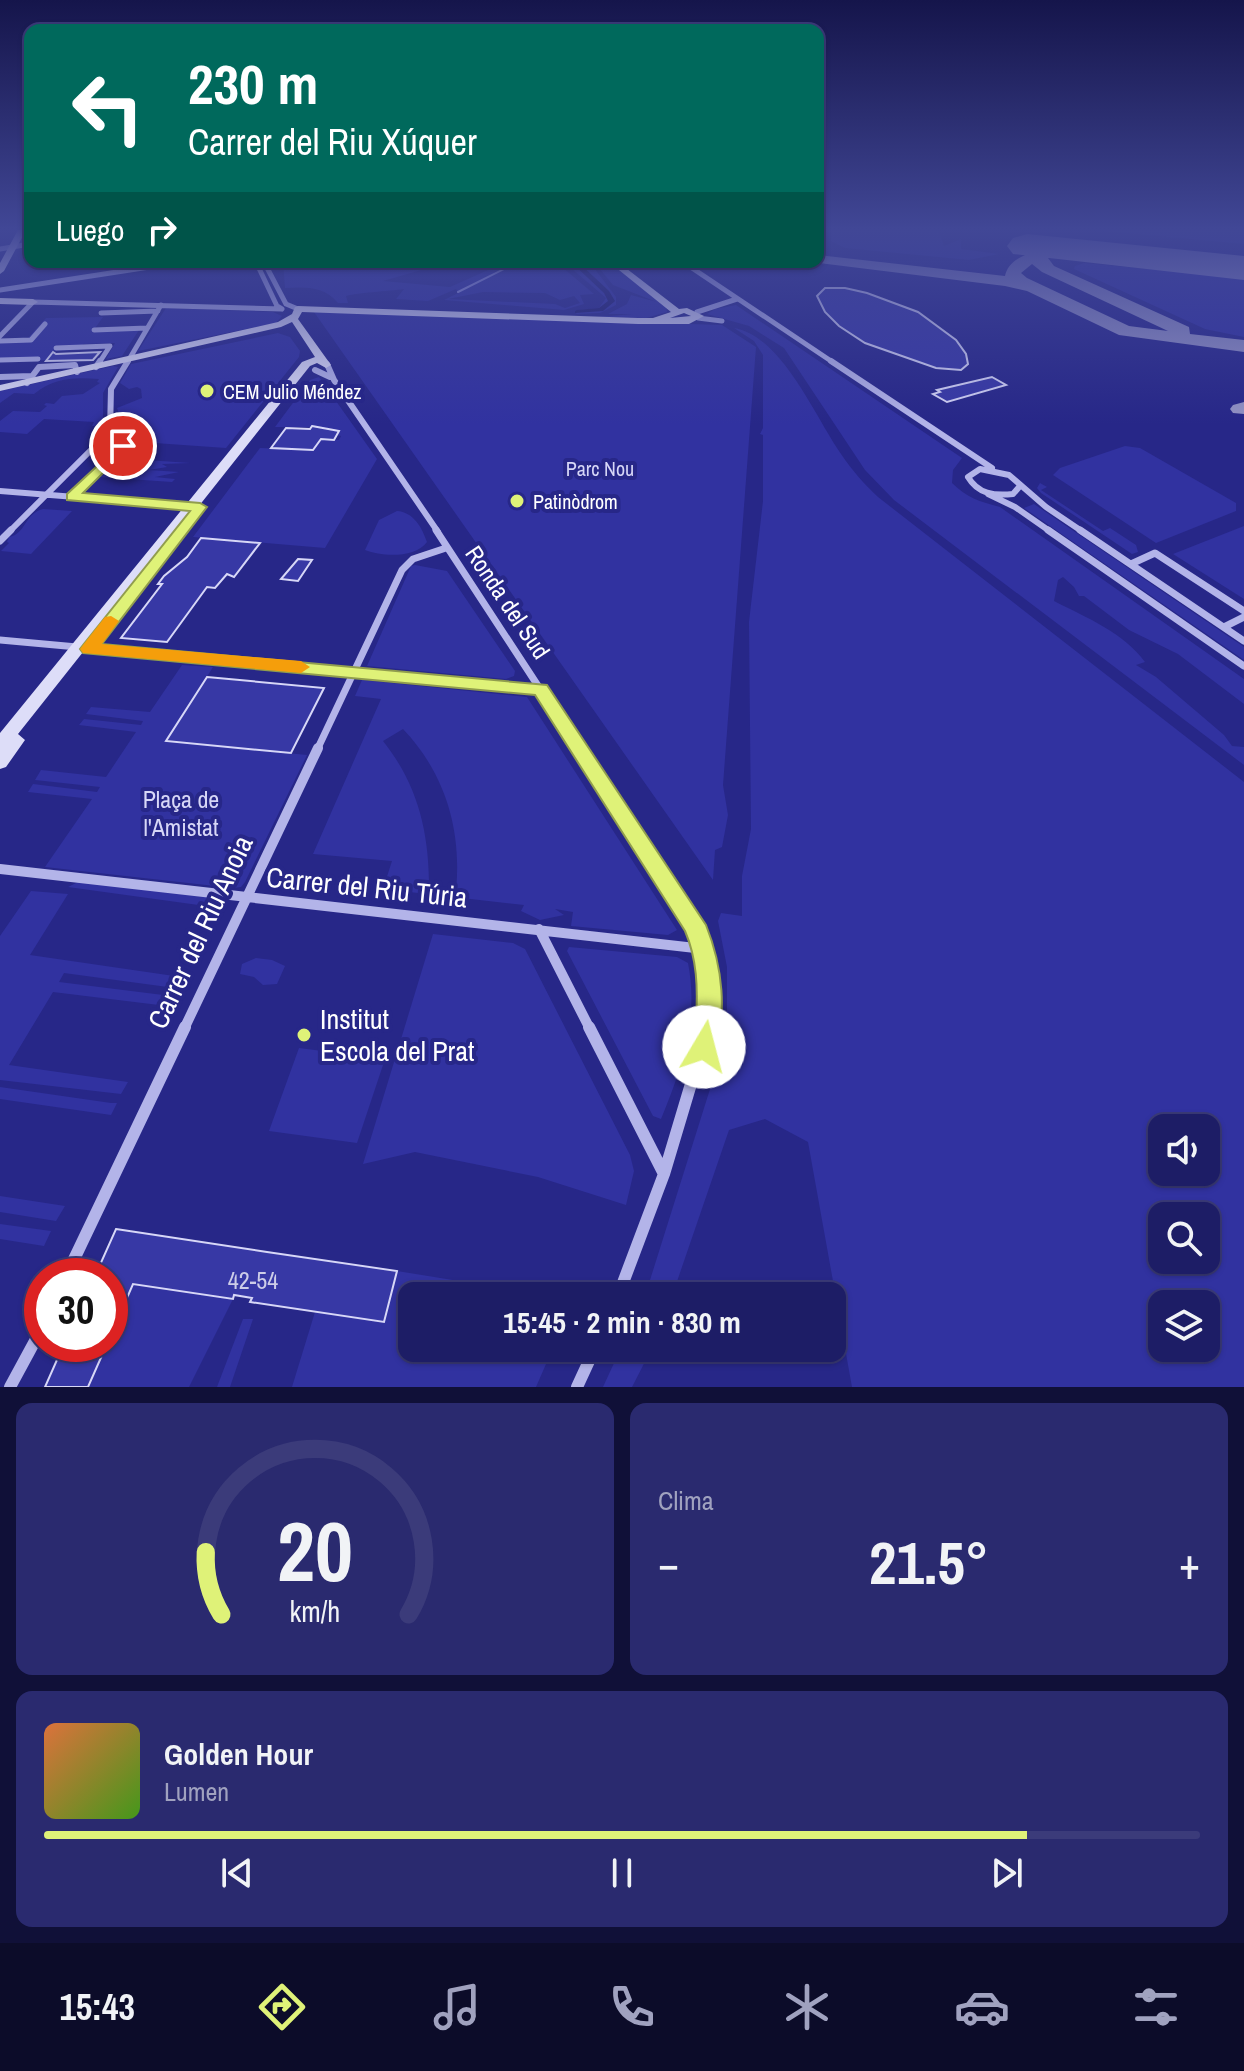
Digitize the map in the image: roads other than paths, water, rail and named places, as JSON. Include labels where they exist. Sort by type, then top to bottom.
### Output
[{"type":"street","points":[[272,295],[282,309]]},
{"type":"street","name":"Ronda del Sud","points":[[281,295],[308,349],[310,367],[334,380]]},
{"type":"street","points":[[654,295],[676,312]]},
{"type":"street","points":[[731,295],[959,447],[992,468],[1009,473],[1020,486],[1244,641]]},
{"type":"street","points":[[698,315],[737,299]]},
{"type":"street","points":[[0,301],[160,308],[282,309]]},
{"type":"street","points":[[0,338],[33,302]]},
{"type":"street","points":[[108,304],[100,314],[160,308]]},
{"type":"street","points":[[0,541],[110,431],[112,418],[108,396],[160,308]]},
{"type":"street","name":"Ronda del Sud","points":[[282,309],[326,363],[334,380],[387,455],[680,902],[704,949],[710,995],[709,1022],[664,1174],[623,1282]]},
{"type":"street","points":[[0,388],[29,379],[77,372],[209,342],[292,321],[321,310],[656,320],[676,312],[722,321]]},
{"type":"street","points":[[0,338],[31,340],[45,324]]},
{"type":"street","points":[[94,330],[147,328]]},
{"type":"street","points":[[56,348],[110,346],[96,367]]},
{"type":"street","points":[[0,360],[38,359]]},
{"type":"street","points":[[0,762],[84,648],[310,367],[326,363]]},
{"type":"street","points":[[0,377],[29,379]]},
{"type":"street","points":[[72,497],[123,446]]},
{"type":"street","points":[[959,447],[972,461],[968,477],[973,487],[1015,507],[1244,666]]},
{"type":"street","points":[[968,477],[974,471],[992,468]]},
{"type":"street","points":[[988,494],[1013,494],[1020,486]]},
{"type":"street","points":[[0,491],[196,507]]},
{"type":"street","name":"Carrer del Riu Anoia","points":[[75,1258],[402,570],[413,559],[446,548]]},
{"type":"street","points":[[1131,564],[1155,553],[1244,611]]},
{"type":"street","points":[[1224,627],[1244,617]]},
{"type":"street","points":[[0,640],[540,689]]},
{"type":"street","points":[[0,745],[84,648]]},
{"type":"street","name":"Carrer del Riu Túria","points":[[0,869],[704,949]]},
{"type":"street","points":[[539,929],[664,1174]]},
{"type":"street","points":[[10,1387],[24,1361]]},
{"type":"street","points":[[577,1387],[589,1362]]},
{"type":"waterway","points":[[577,312],[601,310],[612,301],[609,295]]},
{"type":"place","name":"CEM Julio Méndez","points":[[207,391]]},
{"type":"place","name":"Patinòdrom","points":[[517,501]]},
{"type":"place","name":"Institut Escola del Prat","points":[[304,1035]]},
{"type":"park label","name":"Parc Nou","points":[[600,468]]},
{"type":"park label","name":"Plaça de l'Amistat","points":[[181,813]]}]
